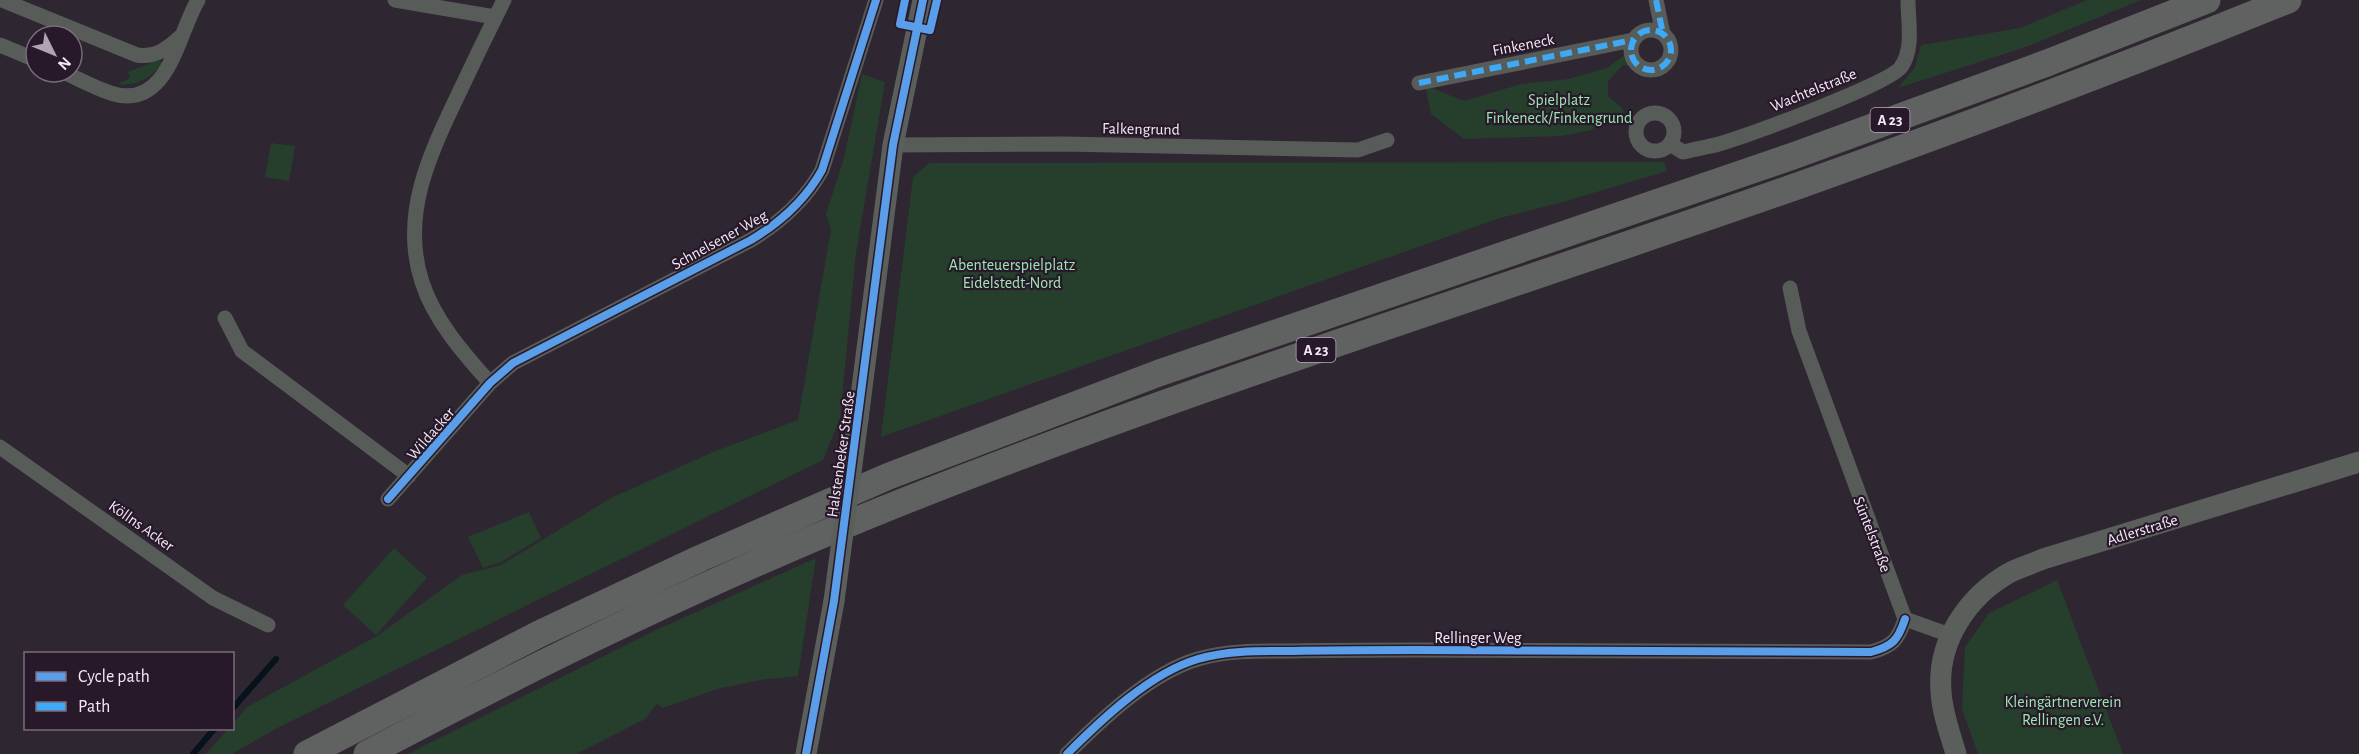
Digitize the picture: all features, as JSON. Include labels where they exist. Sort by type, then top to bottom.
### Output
[{"type":"highway","name":"A 23","points":[[307,754],[552,628],[701,558],[889,476],[1159,373],[1793,156],[2047,63],[2207,0]]},
{"type":"highway","name":"A 23","points":[[367,754],[554,657],[707,585],[970,475],[1180,396],[1803,184],[2060,90],[2288,0]]},
{"type":"street","points":[[2,0],[137,55],[153,56],[171,46],[180,37]]},
{"type":"street","points":[[84,81],[114,94],[138,93],[149,89],[165,74],[198,0]]},
{"type":"street","points":[[395,0],[495,17]]},
{"type":"street","points":[[490,383],[465,355],[435,310],[415,257],[413,229],[416,200],[428,163],[504,0]]},
{"type":"street","name":"Schnelsener Weg","points":[[490,383],[513,363],[751,240],[773,227],[791,211],[814,184],[822,170],[876,0]]},
{"type":"street","points":[[892,151],[923,0]]},
{"type":"street","points":[[1634,40],[1631,52],[1635,62],[1645,69],[1657,69],[1670,57],[1670,44],[1663,34],[1656,0]]},
{"type":"street","name":"Wachtelstraße","points":[[1670,144],[1683,152],[1720,144],[1809,111],[1900,69],[1909,52],[1908,0]]},
{"type":"street","name":"Finkeneck","points":[[1419,83],[1634,40],[1644,32],[1657,31],[1663,34]]},
{"type":"street","points":[[0,45],[24,55]]},
{"type":"street","name":"Falkengrund","points":[[892,151],[1064,144],[1358,150],[1387,140]]},
{"type":"street","name":"Halstenbeker Straße","points":[[806,754],[834,601],[892,151]]},
{"type":"street","name":"Süntelstraße","points":[[1790,288],[1799,331],[1905,619]]},
{"type":"street","name":"Wildacker","points":[[225,318],[242,351],[409,476]]},
{"type":"street","name":"Wildacker","points":[[388,499],[490,383]]},
{"type":"street","name":"Köllns Acker","points":[[0,447],[213,598],[268,625]]},
{"type":"street","name":"Adlerstraße","points":[[1950,635],[1962,614],[1981,593],[2009,574],[2026,566],[2054,555],[2359,462]]},
{"type":"street","points":[[1905,619],[1950,635],[1942,666],[1940,690],[1943,712],[1956,754]]},
{"type":"street","name":"Rellinger Weg","points":[[1067,754],[1092,729],[1166,673],[1196,660],[1216,655],[1252,651],[1352,650],[1871,652],[1888,647],[1900,635],[1905,619]]},
{"type":"green space","points":[[2087,0],[2141,0],[2026,47],[1898,88],[1915,67],[1921,45],[2020,28]]},
{"type":"green space","name":"Spielplatz Finkeneck/Finkengrund","points":[[1627,53],[1631,66],[1623,65],[1608,81],[1608,96],[1623,109],[1624,117],[1603,118],[1592,130],[1561,136],[1464,139],[1431,114],[1425,85],[1464,101],[1521,84],[1568,79],[1607,68]]},
{"type":"green space","points":[[159,60],[163,64],[143,80],[132,84],[118,84],[130,78],[128,72]]},
{"type":"green space","points":[[862,74],[885,82],[856,253],[840,418],[823,460],[277,728],[232,754],[206,754],[227,730],[234,730],[234,723],[247,707],[377,636],[462,575],[501,565],[611,498],[713,452],[798,420],[831,229],[826,214],[844,158]]},
{"type":"green space","points":[[271,143],[295,146],[289,181],[265,177]]},
{"type":"green space","name":"Abenteuerspielplatz Eidelstedt-Nord","points":[[1664,162],[1667,171],[1500,218],[881,437],[913,177],[929,163]]},
{"type":"green space","points":[[529,512],[541,538],[501,562],[483,568],[468,537]]},
{"type":"green space","points":[[394,548],[427,578],[376,635],[343,605]]},
{"type":"green space","points":[[816,558],[798,676],[760,680],[717,689],[663,708],[657,704],[645,719],[576,754],[407,754],[654,631]]},
{"type":"green space","name":"Kleingärtnerverein Rellingen e.V.","points":[[2057,580],[2123,754],[1978,754],[1962,709],[1965,647],[1989,613]]},
{"type":"waterway","points":[[234,707],[276,659]]},
{"type":"waterway","points":[[193,754],[213,730]]},
{"type":"marked path","points":[[1656,0],[1663,34]]},
{"type":"marked path","points":[[1651,30],[1665,36],[1671,50],[1665,64],[1651,70],[1637,64],[1631,50],[1637,36],[1651,30]]},
{"type":"marked path","points":[[1419,83],[1633,40]]},
{"type":"cycle path","points":[[388,499],[490,383],[513,363],[751,240],[772,226],[800,201],[822,170],[876,0]]},
{"type":"cycle path","points":[[905,0],[900,24],[930,30],[937,0]]},
{"type":"cycle path","points":[[806,754],[834,601],[893,145],[923,0]]},
{"type":"cycle path","points":[[1067,754],[1144,686],[1180,666],[1221,654],[1257,651],[1369,650],[1871,652],[1894,641],[1905,619]]}]
